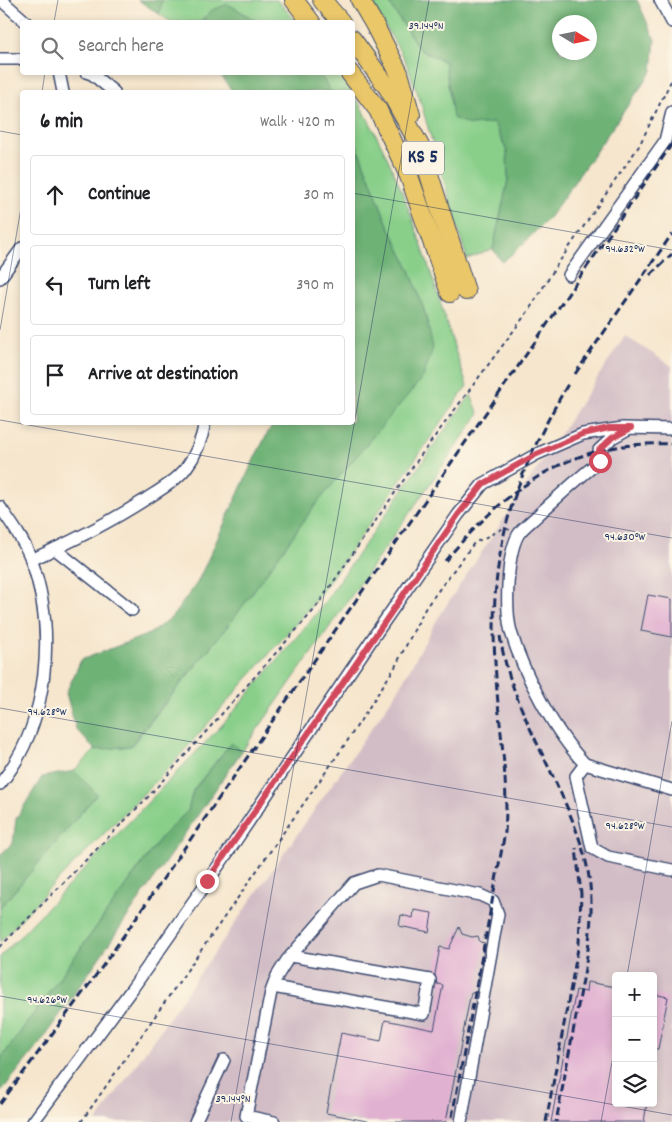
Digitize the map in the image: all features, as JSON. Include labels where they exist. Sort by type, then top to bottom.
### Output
[{"type":"highway","points":[[294,0],[310,20]]},
{"type":"highway","points":[[322,0],[338,20]]},
{"type":"highway","points":[[360,0],[399,73],[420,146]]},
{"type":"highway","name":"KS 5","points":[[351,75],[378,110],[409,176],[458,292],[420,146],[388,88],[355,43]]},
{"type":"street","points":[[1,0],[24,20]]},
{"type":"street","points":[[660,0],[672,22]]},
{"type":"street","points":[[0,59],[20,59]]},
{"type":"street","points":[[60,75],[63,90]]},
{"type":"street","points":[[90,75],[111,90]]},
{"type":"street","points":[[569,274],[665,141],[672,112]]},
{"type":"street","points":[[0,278],[20,251]]},
{"type":"street","points":[[31,560],[115,519],[166,486],[185,470],[198,448],[204,425]]},
{"type":"street","points":[[33,1122],[132,989],[228,852],[379,629],[477,490],[490,479],[573,437],[609,428],[672,429]]},
{"type":"street","points":[[631,428],[612,438],[599,450],[600,461],[574,481],[519,534],[509,564],[510,629],[517,651],[547,711],[574,752],[585,764],[672,790]]},
{"type":"street","points":[[0,506],[31,560],[46,622],[44,667],[35,721],[12,769],[0,784]]},
{"type":"street","points":[[55,549],[132,610]]},
{"type":"street","points":[[585,764],[576,776],[592,848],[608,857],[672,870]]},
{"type":"street","points":[[274,1122],[246,1119],[276,976],[354,883],[378,875],[480,895],[493,902],[498,914],[460,1122]]},
{"type":"street","points":[[273,987],[424,1014],[430,980],[291,956]]},
{"type":"street","points":[[195,1122],[224,1060]]},
{"type":"path","points":[[0,947],[148,797],[314,610],[421,455],[530,310],[557,264],[639,146],[672,79]]},
{"type":"path","points":[[81,1122],[346,743],[395,667],[426,607],[474,543],[504,528],[519,534]]},
{"type":"shaded area","points":[[625,336],[672,366],[672,1122],[96,1122],[397,692],[438,618]]},
{"type":"green space","points":[[138,0],[162,0],[159,14]]},
{"type":"green space","points":[[162,0],[277,0],[295,20],[255,20],[228,4],[202,20],[168,20],[159,14]]},
{"type":"green space","points":[[370,0],[387,0],[420,50],[445,62],[448,85],[469,125],[494,123],[507,151],[508,180],[493,249],[467,259],[419,97],[405,60]]},
{"type":"green space","points":[[387,0],[637,0],[655,40],[652,71],[549,218],[502,262],[493,249],[508,180],[507,151],[494,123],[469,125],[453,118],[445,62],[420,50]]},
{"type":"green space","points":[[228,4],[255,20],[203,20],[212,10]]},
{"type":"green space","points":[[220,75],[320,75],[330,90],[232,90]]},
{"type":"green space","points":[[320,75],[340,75],[350,90],[330,90]]},
{"type":"green space","points":[[355,98],[382,146],[399,185],[428,265],[467,386],[313,604],[167,770],[45,893],[0,942],[0,908],[97,794],[74,771],[95,750],[131,746],[234,618],[313,508],[426,316],[410,270],[388,225],[355,141]]},
{"type":"green space","points":[[355,141],[388,225],[410,270],[426,316],[433,348],[423,377],[313,508],[234,618],[130,746],[95,750],[76,729],[66,693],[81,660],[149,634],[172,617],[197,583],[256,455],[272,425],[355,425]]},
{"type":"green space","points":[[471,395],[479,414],[272,709],[242,751],[231,743],[193,790],[188,811],[162,836],[0,1060],[0,957],[223,724],[317,613]]},
{"type":"green space","points":[[231,743],[242,751],[41,1042],[0,1093],[0,1060],[162,836],[188,811],[193,791]]},
{"type":"green space","points":[[74,771],[97,794],[0,908],[0,855],[13,843],[16,819],[42,777]]},
{"type":"building","points":[[648,595],[672,599],[672,637],[641,631]]},
{"type":"building","points":[[414,910],[432,913],[429,932],[399,926],[401,915],[413,918]]},
{"type":"building","points":[[459,927],[462,934],[472,937],[478,936],[480,942],[485,943],[476,993],[471,992],[446,1122],[372,1122],[326,1113],[341,1033],[381,1041],[385,1020],[434,1030],[443,985],[437,984],[435,974],[440,947],[449,949]]},
{"type":"building","points":[[587,982],[612,986],[612,1107],[646,1107],[644,1122],[551,1122],[576,990],[586,992]]},
{"type":"building","points":[[657,995],[668,997],[657,1049]]},
{"type":"railway","points":[[0,1104],[102,967],[672,144]]},
{"type":"railway","points":[[575,374],[672,234]]},
{"type":"railway","points":[[650,275],[672,254]]},
{"type":"railway","points":[[452,1117],[505,832],[505,774],[497,696],[494,634],[495,595],[499,559],[506,524],[517,490],[531,456],[568,384]]},
{"type":"railway","points":[[445,561],[492,511],[544,473],[572,460],[603,450],[636,445],[672,444]]},
{"type":"railway","points":[[500,636],[515,692],[575,827],[584,854],[591,893],[588,952],[556,1122]]},
{"type":"railway","points":[[546,1122],[579,943],[581,894],[576,848]]},
{"type":"route","points":[[207,881],[308,736],[362,653],[477,490],[490,479],[573,437],[609,428],[631,428],[612,438],[599,450],[600,461]]}]
